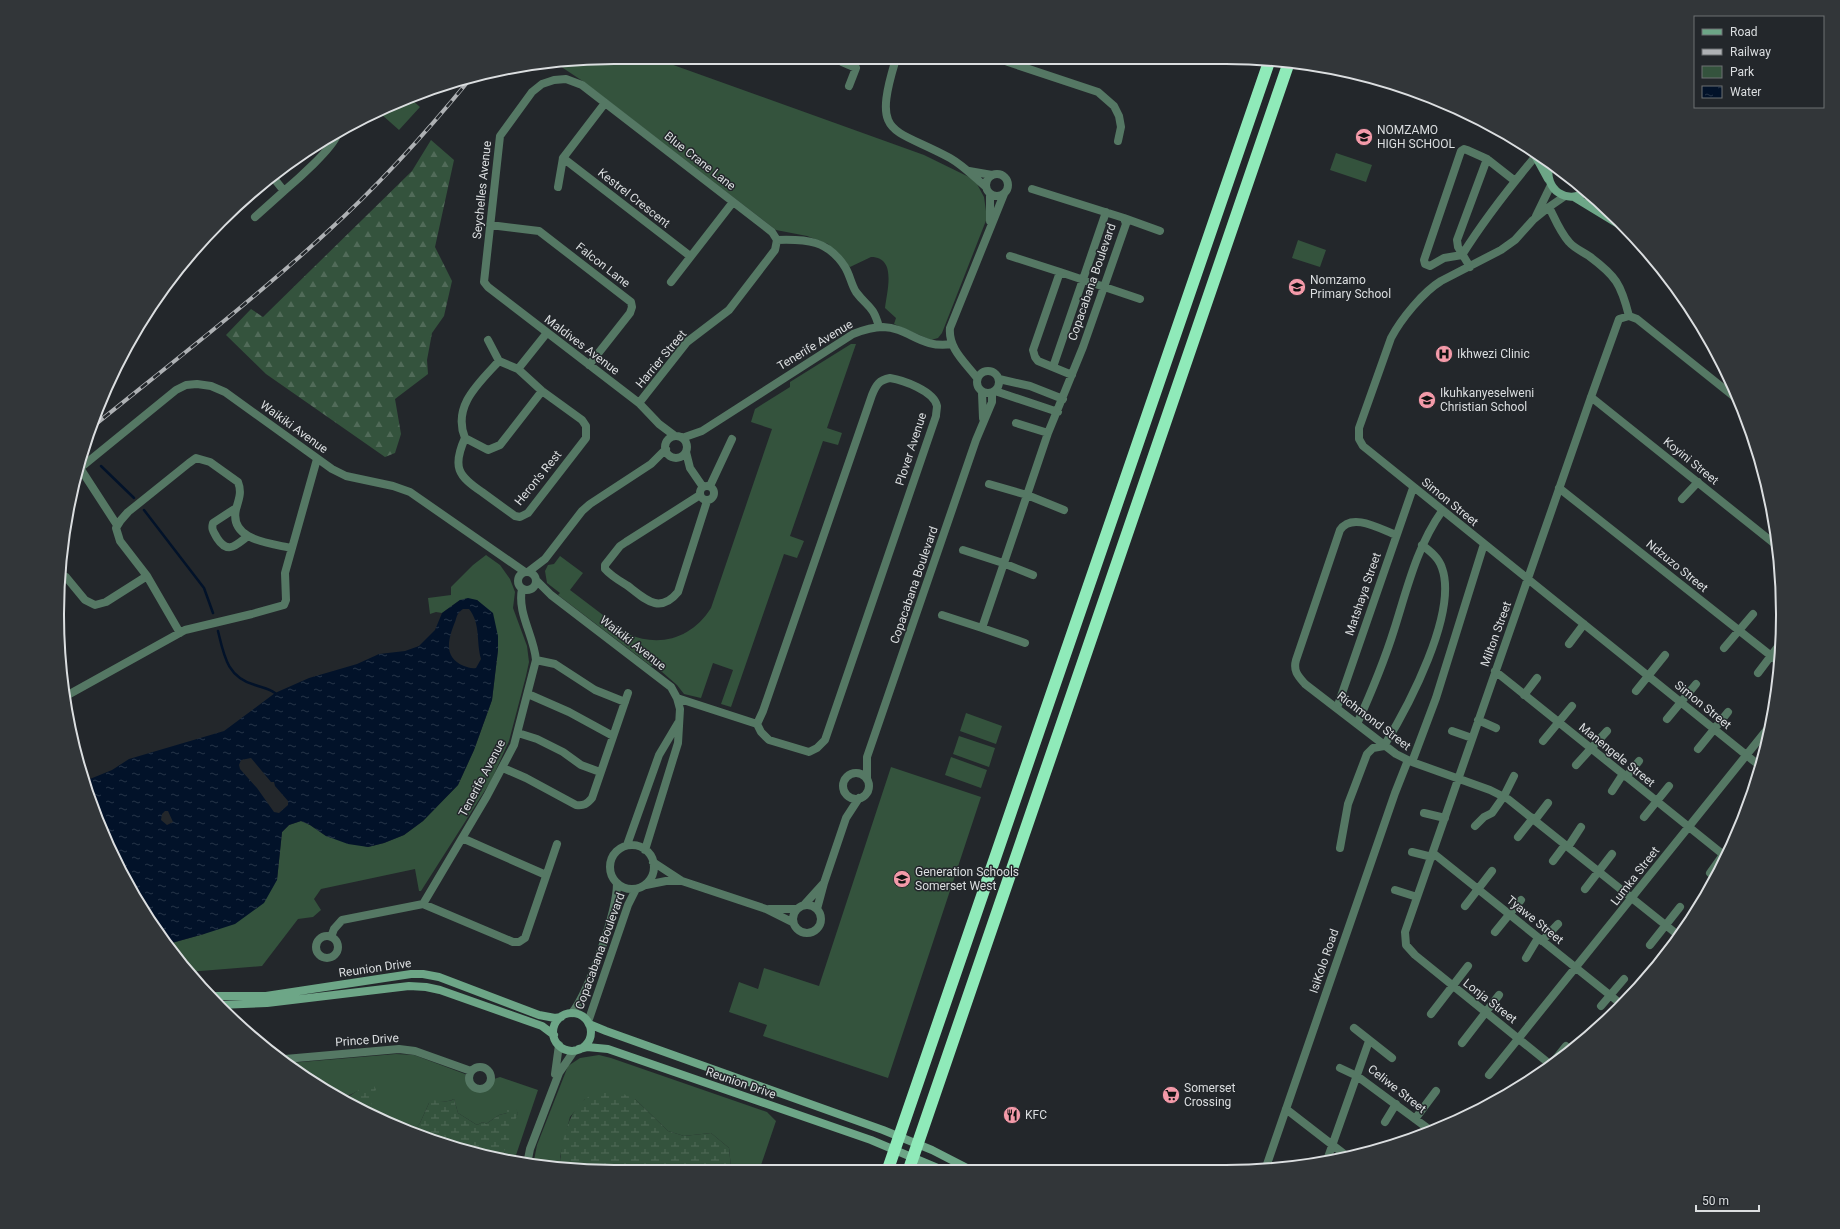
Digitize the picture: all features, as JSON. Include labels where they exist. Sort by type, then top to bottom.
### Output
[{"type":"highway","points":[[889,1165],[1268,66]]},
{"type":"highway","points":[[911,1163],[1287,68]]},
{"type":"street","points":[[894,64],[885,102],[887,117],[895,131],[910,140],[950,158],[969,171],[988,190],[999,196],[1004,194]]},
{"type":"street","points":[[1014,64],[1098,92],[1114,106],[1119,116],[1120,127],[1118,141]]},
{"type":"street","points":[[850,86],[857,65]]},
{"type":"street","name":"Seychelles Avenue","points":[[488,287],[484,282],[484,276],[500,136],[532,92],[548,82],[566,79],[582,85],[605,103]]},
{"type":"street","points":[[558,187],[562,158],[605,103]]},
{"type":"street","name":"Blue Crane Lane","points":[[605,103],[775,234],[777,240]]},
{"type":"street","points":[[255,217],[284,191],[335,140]]},
{"type":"street","points":[[1515,181],[1486,159],[1464,149],[1461,151],[1424,262],[1426,265],[1430,266],[1444,258],[1462,255],[1515,181],[1534,159]]},
{"type":"street","name":"Kestrel Crescent","points":[[562,158],[690,256]]},
{"type":"street","points":[[1470,267],[1458,247],[1457,240],[1486,159]]},
{"type":"street","points":[[1539,163],[1559,194],[1574,197],[1606,217]]},
{"type":"street","points":[[1550,170],[1550,182]]},
{"type":"street","points":[[969,171],[992,175],[1002,175],[1008,184],[1007,190],[990,224],[950,328],[952,344],[977,378]]},
{"type":"street","points":[[990,224],[987,180],[992,175]]},
{"type":"street","points":[[276,181],[284,191]]},
{"type":"street","name":"Simon Street","points":[[1533,220],[1550,182]]},
{"type":"street","name":"Copacabana Boulevard","points":[[982,628],[1048,433],[1064,399],[1126,224],[1124,218],[1032,189]]},
{"type":"street","points":[[1574,197],[1580,194]]},
{"type":"street","name":"Simon Street","points":[[1565,196],[1533,220],[1510,244],[1470,267],[1432,286],[1395,330],[1359,428],[1359,439],[1363,446],[1414,488],[1755,762]]},
{"type":"street","points":[[671,282],[733,202]]},
{"type":"street","points":[[1549,207],[1561,231],[1570,243],[1600,264],[1618,282],[1623,293],[1629,316],[1637,319],[1729,392]]},
{"type":"street","points":[[1053,367],[1106,212]]},
{"type":"street","points":[[1124,218],[1160,231]]},
{"type":"street","name":"Falcon Lane","points":[[490,225],[539,231],[630,302],[632,307],[630,312],[589,365]]},
{"type":"street","points":[[777,240],[805,240],[813,242],[829,250],[845,267],[855,291],[874,311],[879,327]]},
{"type":"street","name":"Harrier Street","points":[[639,403],[687,342],[729,310],[775,250],[777,240]]},
{"type":"street","points":[[1010,256],[1140,299]]},
{"type":"street","points":[[1060,272],[1034,350],[1035,357],[1038,361],[1072,375]]},
{"type":"street","name":"Maldives Avenue","points":[[488,287],[546,334],[639,403],[659,424],[679,437],[687,449],[690,468]]},
{"type":"street","name":"Milton Street","points":[[1415,955],[1406,945],[1404,936],[1417,897],[1619,319],[1629,316]]},
{"type":"street","name":"Tenerife Avenue","points":[[675,458],[687,449],[702,431],[853,334],[873,327],[879,327],[902,332],[926,343],[941,345],[952,344]]},
{"type":"street","points":[[518,369],[546,334]]},
{"type":"street","points":[[488,340],[499,361]]},
{"type":"street","name":"Heron's Rest","points":[[499,361],[518,369],[542,391],[582,420],[587,431],[586,438],[524,516],[515,516],[465,481],[458,466],[459,455],[465,438],[462,423],[465,402],[475,388],[499,361]]},
{"type":"street","points":[[966,362],[995,374],[999,379],[1030,386],[1064,399]]},
{"type":"street","points":[[986,371],[980,373],[977,378],[977,386],[982,393],[994,392],[1058,412]]},
{"type":"street","points":[[994,392],[999,386],[999,379]]},
{"type":"street","name":"Plover Avenue","points":[[883,380],[900,380],[927,393],[937,406],[936,416],[825,740],[817,748],[809,752],[769,740],[761,732],[757,724],[764,711],[876,384],[883,380]]},
{"type":"street","name":"Waikiki Avenue","points":[[85,464],[176,390],[186,385],[205,384],[225,392],[317,459],[346,476],[393,486],[410,492],[529,576],[551,595],[671,687],[677,698]]},
{"type":"street","points":[[465,438],[488,450],[500,445],[542,391]]},
{"type":"street","name":"Copacabana Boulevard","points":[[867,779],[867,757],[983,420],[992,402],[994,392]]},
{"type":"street","name":"Copacabana Boulevard","points":[[982,393],[983,420]]},
{"type":"street","name":"Koyini Street","points":[[1591,397],[1770,540]]},
{"type":"street","points":[[1016,423],[1048,433]]},
{"type":"street","name":"Maldives Avenue","points":[[659,424],[666,446],[675,458],[690,468]]},
{"type":"street","name":"Tenerife Avenue","points":[[666,446],[679,437],[702,431]]},
{"type":"street","points":[[707,501],[703,500],[700,495],[700,490],[706,486],[732,439]]},
{"type":"street","points":[[527,590],[518,584],[529,576],[544,559],[582,511],[590,504],[651,464],[666,446]]},
{"type":"street","points":[[180,633],[147,576],[120,541],[117,534],[118,525],[128,512],[196,458],[210,462],[238,482],[240,496],[236,508],[235,518],[237,526],[242,533],[291,548]]},
{"type":"street","points":[[651,464],[675,458]]},
{"type":"street","points":[[70,694],[185,630],[238,618],[284,605],[286,600],[285,572],[317,459]]},
{"type":"street","points":[[690,468],[706,486],[713,490],[714,494],[712,499],[707,501],[678,592],[672,600],[666,603],[650,603],[605,569],[606,565],[620,546],[700,495]]},
{"type":"street","points":[[83,474],[118,525]]},
{"type":"street","points":[[1682,499],[1698,482]]},
{"type":"street","points":[[989,484],[1027,495],[1064,510]]},
{"type":"street","name":"Matshaya Street","points":[[1337,708],[1396,535],[1414,488]]},
{"type":"street","name":"Ndzuzo Street","points":[[1559,488],[1774,658]]},
{"type":"street","points":[[236,508],[213,523],[212,530],[221,545],[228,548],[234,547],[248,536]]},
{"type":"street","points":[[1358,724],[1387,651],[1422,545],[1432,525],[1442,510]]},
{"type":"street","name":"Richmond Street","points":[[1396,535],[1356,521],[1348,522],[1340,530],[1294,665],[1296,671],[1305,684],[1358,724],[1384,746],[1410,761],[1504,796],[1675,932]]},
{"type":"street","name":"IsiKolo Road","points":[[1267,1163],[1393,799],[1436,698],[1484,544]]},
{"type":"street","points":[[1340,848],[1348,804],[1367,754],[1373,748],[1384,746],[1403,714],[1431,650],[1442,612],[1444,596],[1442,569],[1436,557],[1422,545]]},
{"type":"street","points":[[963,550],[1003,563],[1033,575]]},
{"type":"street","points":[[65,577],[85,600],[95,605],[106,602],[147,576]]},
{"type":"street","name":"Tenerife Avenue","points":[[422,904],[503,768],[518,733],[536,660],[535,649],[522,608],[529,576]]},
{"type":"street","name":"Waikiki Avenue","points":[[527,590],[551,595]]},
{"type":"street","points":[[1724,648],[1753,614]]},
{"type":"street","points":[[942,615],[1025,643]]},
{"type":"street","points":[[1569,644],[1584,624]]},
{"type":"street","points":[[1758,673],[1775,651]]},
{"type":"street","points":[[1636,691],[1665,655]]},
{"type":"street","points":[[536,660],[555,664],[595,690],[625,702]]},
{"type":"street","name":"Manengele Street","points":[[1495,671],[1721,853]]},
{"type":"street","points":[[1524,695],[1537,678]]},
{"type":"street","points":[[1667,720],[1696,684]]},
{"type":"street","points":[[503,768],[526,778],[576,806],[582,806],[592,798],[628,693]]},
{"type":"street","points":[[528,694],[569,712],[613,736]]},
{"type":"street","points":[[645,850],[678,743],[678,722],[680,709],[677,698]]},
{"type":"street","points":[[677,698],[757,724]]},
{"type":"street","points":[[1543,740],[1572,706]]},
{"type":"street","points":[[1698,749],[1728,712]]},
{"type":"street","points":[[1478,720],[1496,728]]},
{"type":"street","points":[[627,845],[659,755],[678,722]]},
{"type":"street","points":[[1452,731],[1472,738]]},
{"type":"street","points":[[1576,765],[1607,731]]},
{"type":"street","points":[[518,733],[537,739],[563,752],[581,765],[600,772]]},
{"type":"street","name":"Lumka Street","points":[[1490,1075],[1633,899],[1688,827],[1762,736]]},
{"type":"street","name":"Copacabana Boulevard","points":[[854,773],[867,757]]},
{"type":"street","points":[[1612,791],[1639,760]]},
{"type":"street","points":[[846,818],[859,798],[868,791],[867,779],[862,774],[854,773],[848,776],[845,781],[844,788],[848,795],[853,798],[859,798]]},
{"type":"street","points":[[1475,826],[1484,817],[1490,815],[1504,796],[1514,776]]},
{"type":"street","points":[[1644,817],[1669,786]]},
{"type":"street","points":[[817,909],[824,883],[846,818],[848,795]]},
{"type":"street","points":[[1518,837],[1548,803]]},
{"type":"street","points":[[1424,813],[1445,818]]},
{"type":"street","points":[[1553,861],[1567,846],[1581,827]]},
{"type":"street","points":[[462,838],[546,875]]},
{"type":"street","points":[[330,937],[334,929],[342,920],[422,904],[513,942],[520,942],[525,938],[557,844]]},
{"type":"street","points":[[646,884],[653,873],[652,858],[645,850],[635,845],[627,845],[620,848],[611,859],[610,873],[617,883],[625,888],[636,889],[646,884],[666,881],[682,881]]},
{"type":"street","points":[[1412,852],[1432,855]]},
{"type":"street","points":[[1585,889],[1600,872],[1612,854]]},
{"type":"street","name":"Tyawe Street","points":[[1432,855],[1617,1001]]},
{"type":"street","points":[[653,862],[682,881],[766,909],[792,922],[797,930],[811,933],[815,931],[821,923],[820,913],[814,906],[804,905]]},
{"type":"street","points":[[1710,873],[1713,869]]},
{"type":"street","points":[[1465,906],[1492,871]]},
{"type":"street","name":"Copacabana Boulevard","points":[[572,1013],[585,991],[615,905],[617,883]]},
{"type":"street","points":[[766,909],[796,909],[804,905],[824,883]]},
{"type":"street","name":"Copacabana Boulevard","points":[[589,1023],[628,905],[636,889]]},
{"type":"street","points":[[1395,890],[1417,897]]},
{"type":"street","points":[[1495,932],[1521,900]]},
{"type":"street","points":[[1650,945],[1680,907]]},
{"type":"street","points":[[792,922],[796,909]]},
{"type":"street","points":[[1526,958],[1540,940],[1558,924]]},
{"type":"street","name":"Lonja Street","points":[[1415,955],[1546,1061]]},
{"type":"street","points":[[1431,1014],[1468,966]]},
{"type":"street","name":"Reunion Drive","points":[[218,996],[266,996],[376,979],[423,974],[439,977],[539,1014],[555,1018],[561,1017]]},
{"type":"street","points":[[1601,1006],[1624,979]]},
{"type":"street","name":"Reunion Drive","points":[[226,1005],[267,1003],[409,986],[426,987],[440,990],[542,1026],[554,1035]]},
{"type":"street","points":[[1462,1043],[1499,995]]},
{"type":"street","points":[[528,1158],[530,1149],[562,1067],[576,1050],[586,1045],[590,1037],[589,1023],[581,1015],[572,1013],[561,1017],[554,1026],[554,1035],[559,1045],[566,1050],[576,1050]]},
{"type":"street","name":"Reunion Drive","points":[[589,1023],[606,1031],[794,1097],[899,1136],[961,1165]]},
{"type":"street","name":"Celiwe Street","points":[[1354,1028],[1368,1041],[1392,1058]]},
{"type":"street","name":"Celiwe Street","points":[[1368,1041],[1357,1076],[1426,1127]]},
{"type":"street","points":[[549,1098],[557,1066],[559,1045]]},
{"type":"street","name":"Reunion Drive","points":[[576,1050],[587,1047],[608,1049],[871,1140],[894,1150],[911,1163]]},
{"type":"street","name":"Prince Drive","points":[[290,1059],[399,1049],[416,1052],[471,1071]]},
{"type":"street","points":[[1328,1155],[1357,1076],[1340,1068]]},
{"type":"street","points":[[1415,1119],[1436,1091]]},
{"type":"street","points":[[1386,1122],[1396,1104]]},
{"type":"street","points":[[1286,1109],[1342,1152]]},
{"type":"green space","points":[[614,64],[671,64],[924,155],[971,178],[977,184],[984,197],[987,218],[942,333],[938,338],[931,340],[894,324],[896,318],[885,308],[888,284],[887,269],[879,258],[871,257],[850,267],[828,244],[807,236],[776,230],[584,82],[561,67]]},
{"type":"green space","points":[[414,102],[420,107],[399,130],[383,116]]},
{"type":"green space","points":[[431,140],[454,160],[435,247],[452,281],[444,316],[432,333],[427,360],[428,374],[395,399],[401,434],[395,453],[385,457],[266,374],[226,335],[251,309],[263,317],[412,171]]},
{"type":"green space","points":[[1336,153],[1372,165],[1366,182],[1330,170]]},
{"type":"green space","points":[[1298,240],[1326,250],[1320,267],[1292,258]]},
{"type":"green space","points":[[851,344],[856,344],[827,428],[842,433],[838,445],[823,441],[790,536],[804,541],[797,558],[784,554],[731,707],[721,704],[733,670],[713,663],[701,698],[684,694],[677,685],[654,665],[651,666],[558,595],[560,593],[547,583],[545,571],[548,565],[554,564],[560,556],[583,573],[570,590],[628,634],[640,638],[663,640],[674,638],[695,627],[711,608],[772,429],[751,422],[755,409],[790,387],[790,382]]},
{"type":"green space","points":[[486,555],[500,565],[510,579],[515,592],[513,608],[527,646],[529,662],[509,741],[491,781],[421,891],[419,891],[415,869],[321,889],[314,899],[321,910],[313,917],[298,919],[262,966],[196,971],[173,943],[204,934],[277,880],[282,832],[289,825],[301,821],[310,825],[326,836],[368,847],[384,843],[404,835],[423,821],[458,785],[474,750],[492,700],[498,650],[487,609],[477,600],[460,600],[442,613],[436,612],[430,614],[428,598],[451,595],[451,587],[473,565]]},
{"type":"green space","points":[[966,713],[1002,726],[996,744],[960,731]]},
{"type":"green space","points":[[959,736],[995,748],[989,767],[953,754]]},
{"type":"green space","points":[[951,757],[987,770],[981,788],[945,775]]},
{"type":"green space","points":[[891,767],[981,797],[888,1078],[763,1036],[767,1025],[729,1012],[739,982],[758,989],[764,968],[819,986]]},
{"type":"green space","points":[[396,1054],[414,1055],[465,1074],[467,1085],[476,1091],[487,1089],[494,1079],[500,1077],[538,1090],[516,1155],[504,1153],[504,1152],[510,1124],[518,1114],[515,1107],[486,1124],[483,1122],[477,1125],[458,1113],[454,1099],[429,1103],[417,1128],[368,1107],[369,1088],[362,1089],[347,1096],[295,1063]]},
{"type":"green space","points":[[599,1055],[611,1058],[767,1112],[776,1121],[761,1165],[731,1165],[729,1148],[711,1133],[684,1136],[668,1131],[635,1099],[585,1099],[570,1117],[560,1162],[534,1159],[537,1145],[568,1066],[580,1058]]},
{"type":"green space","points":[[374,1086],[376,1089],[370,1108],[349,1096],[363,1087]]},
{"type":"green space","points":[[599,1092],[619,1092],[635,1099],[668,1131],[684,1136],[711,1133],[729,1148],[731,1165],[614,1165],[560,1162],[563,1140],[574,1112],[585,1099]]},
{"type":"green space","points":[[454,1099],[458,1113],[477,1125],[483,1122],[486,1124],[499,1115],[507,1113],[510,1106],[516,1107],[518,1114],[513,1124],[510,1125],[510,1138],[504,1153],[472,1146],[417,1128],[432,1100]]},
{"type":"water","points":[[468,598],[477,600],[493,613],[498,636],[498,650],[492,700],[474,750],[458,785],[423,821],[404,835],[384,843],[368,847],[348,844],[326,836],[310,825],[301,821],[289,825],[282,832],[277,880],[264,903],[235,924],[173,943],[138,890],[121,858],[106,825],[90,779],[112,770],[129,759],[224,731],[275,693],[309,678],[357,664],[379,654],[405,651],[419,646],[435,630],[442,613],[460,600]],"holes":[[[463,609],[469,609],[473,615],[477,627],[481,659],[476,668],[470,668],[457,663],[450,653],[449,647],[450,635],[458,615]],[[251,758],[271,782],[274,782],[275,786],[288,801],[288,805],[279,813],[274,812],[257,788],[240,769],[239,765],[241,760]],[[165,811],[168,811],[173,822],[167,825],[161,820],[162,814]]]},
{"type":"waterway","points":[[101,466],[134,498]]},
{"type":"waterway","points":[[144,510],[204,588],[213,613]]},
{"type":"waterway","points":[[218,631],[222,649],[228,664],[238,677],[275,693]]},
{"type":"railway","points":[[99,421],[240,308],[298,259],[364,197],[401,159],[465,85]]},
{"type":"place","name":"NOMZAMO HIGH SCHOOL","points":[[1364,137]]},
{"type":"place","name":"Nomzamo Primary School","points":[[1297,287]]},
{"type":"place","name":"Ikhwezi Clinic","points":[[1444,354]]},
{"type":"place","name":"Ikuhkanyeselweni Christian School","points":[[1427,400]]},
{"type":"place","name":"Generation Schools Somerset West","points":[[902,879]]},
{"type":"place","name":"Somerset Crossing","points":[[1171,1095]]},
{"type":"place","name":"KFC","points":[[1012,1115]]}]
